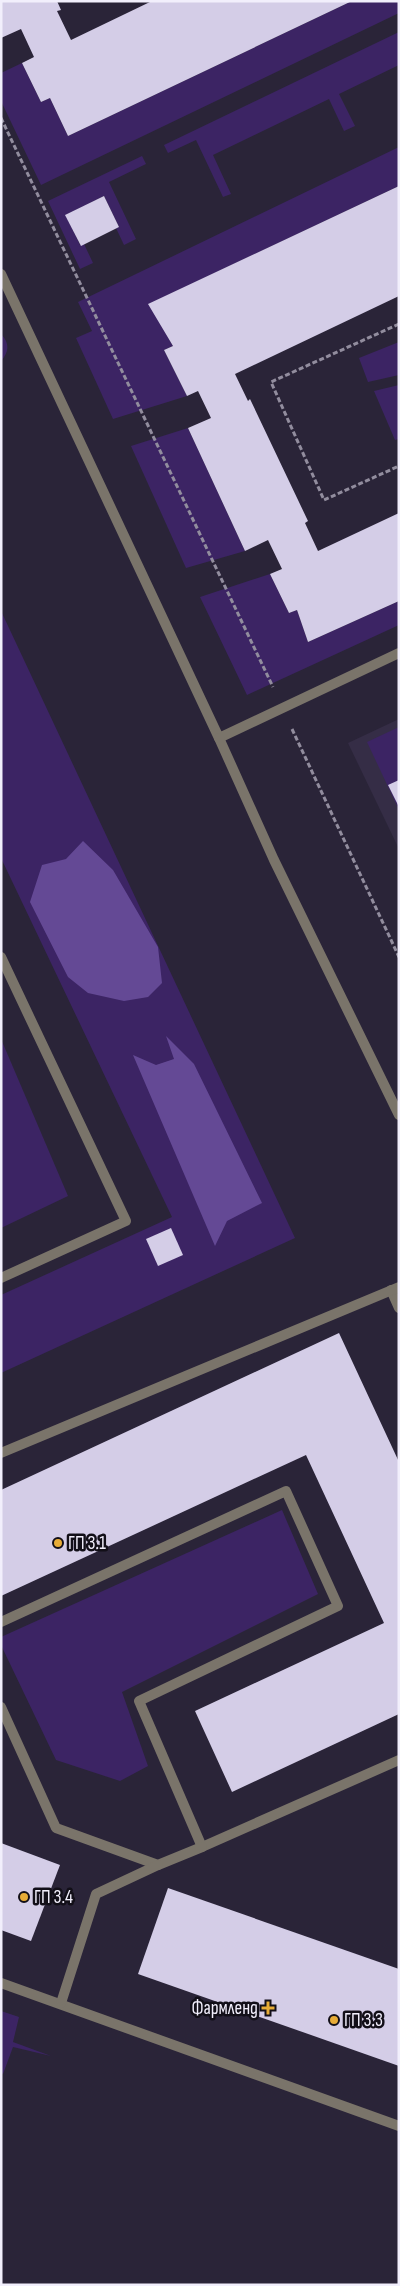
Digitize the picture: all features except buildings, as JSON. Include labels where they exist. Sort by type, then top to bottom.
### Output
[{"type":"street","points":[[1,274],[274,860],[399,1115]]},
{"type":"street","points":[[218,738],[399,653]]},
{"type":"street","points":[[1,957],[126,1221],[1,1278]]},
{"type":"street","points":[[1,1453],[395,1289],[399,1308]]},
{"type":"street","points":[[1,1622],[286,1491],[338,1606],[139,1701],[202,1847]]},
{"type":"street","points":[[1,1707],[56,1828],[158,1865]]},
{"type":"street","points":[[61,2003],[96,1894],[399,1760]]},
{"type":"street","points":[[1,1983],[399,2126]]},
{"type":"path","points":[[1,118],[282,707],[399,958]]},
{"type":"path","points":[[399,324],[271,382],[324,500],[399,466]]},
{"type":"shaded area","points":[[352,1],[399,1],[399,13],[41,185],[1,101],[1,73],[22,63],[41,102],[50,98],[68,136]]},
{"type":"shaded area","points":[[399,32],[399,65],[339,94],[355,126],[344,131],[329,99],[213,155],[231,194],[223,197],[196,140],[168,153],[164,145]]},
{"type":"shaded area","points":[[399,147],[399,186],[149,304],[173,346],[164,350],[187,396],[113,419],[76,338],[92,331],[78,302]]},
{"type":"shaded area","points":[[142,156],[146,164],[109,182],[136,239],[124,245],[116,228],[119,227],[104,196],[66,215],[80,245],[84,244],[93,263],[80,269],[48,201]]},
{"type":"shaded area","points":[[1,334],[6,341],[7,348],[6,354],[1,361]]},
{"type":"shaded area","points":[[399,342],[399,375],[368,382],[359,358]]},
{"type":"shaded area","points":[[399,385],[399,439],[395,440],[374,391]]},
{"type":"shaded area","points":[[188,428],[245,551],[186,568],[131,446]]},
{"type":"shaded area","points":[[270,574],[289,613],[297,610],[308,642],[399,601],[399,625],[247,695],[200,597]]},
{"type":"shaded area","points":[[1,611],[295,1238],[1,1373],[1,1295],[172,1217],[1,858]]},
{"type":"shaded area","points":[[399,719],[399,849],[348,743]]},
{"type":"shaded area","points":[[399,727],[399,810],[367,742]]},
{"type":"shaded area","points":[[83,841],[113,870],[158,947],[162,983],[148,997],[124,1001],[88,993],[68,977],[30,902],[42,865],[66,859]]},
{"type":"shaded area","points":[[166,1036],[194,1064],[262,1203],[227,1221],[215,1246],[133,1055],[156,1065],[174,1059]]},
{"type":"shaded area","points":[[1,1039],[68,1196],[1,1228]]},
{"type":"shaded area","points":[[282,1510],[318,1594],[122,1692],[148,1766],[120,1781],[56,1760],[1,1645],[1,1637]]},
{"type":"shaded area","points":[[1,2011],[19,2017],[13,2042],[51,2056],[13,2047],[3,2074],[1,2073]]},
{"type":"place","name":"ГП 3.1","points":[[58,1543]]},
{"type":"place","name":"ГП 3.4","points":[[24,1897]]},
{"type":"place","name":"Фармленд","points":[[268,2008]]},
{"type":"place","name":"ГП 3.3","points":[[334,2020]]}]
